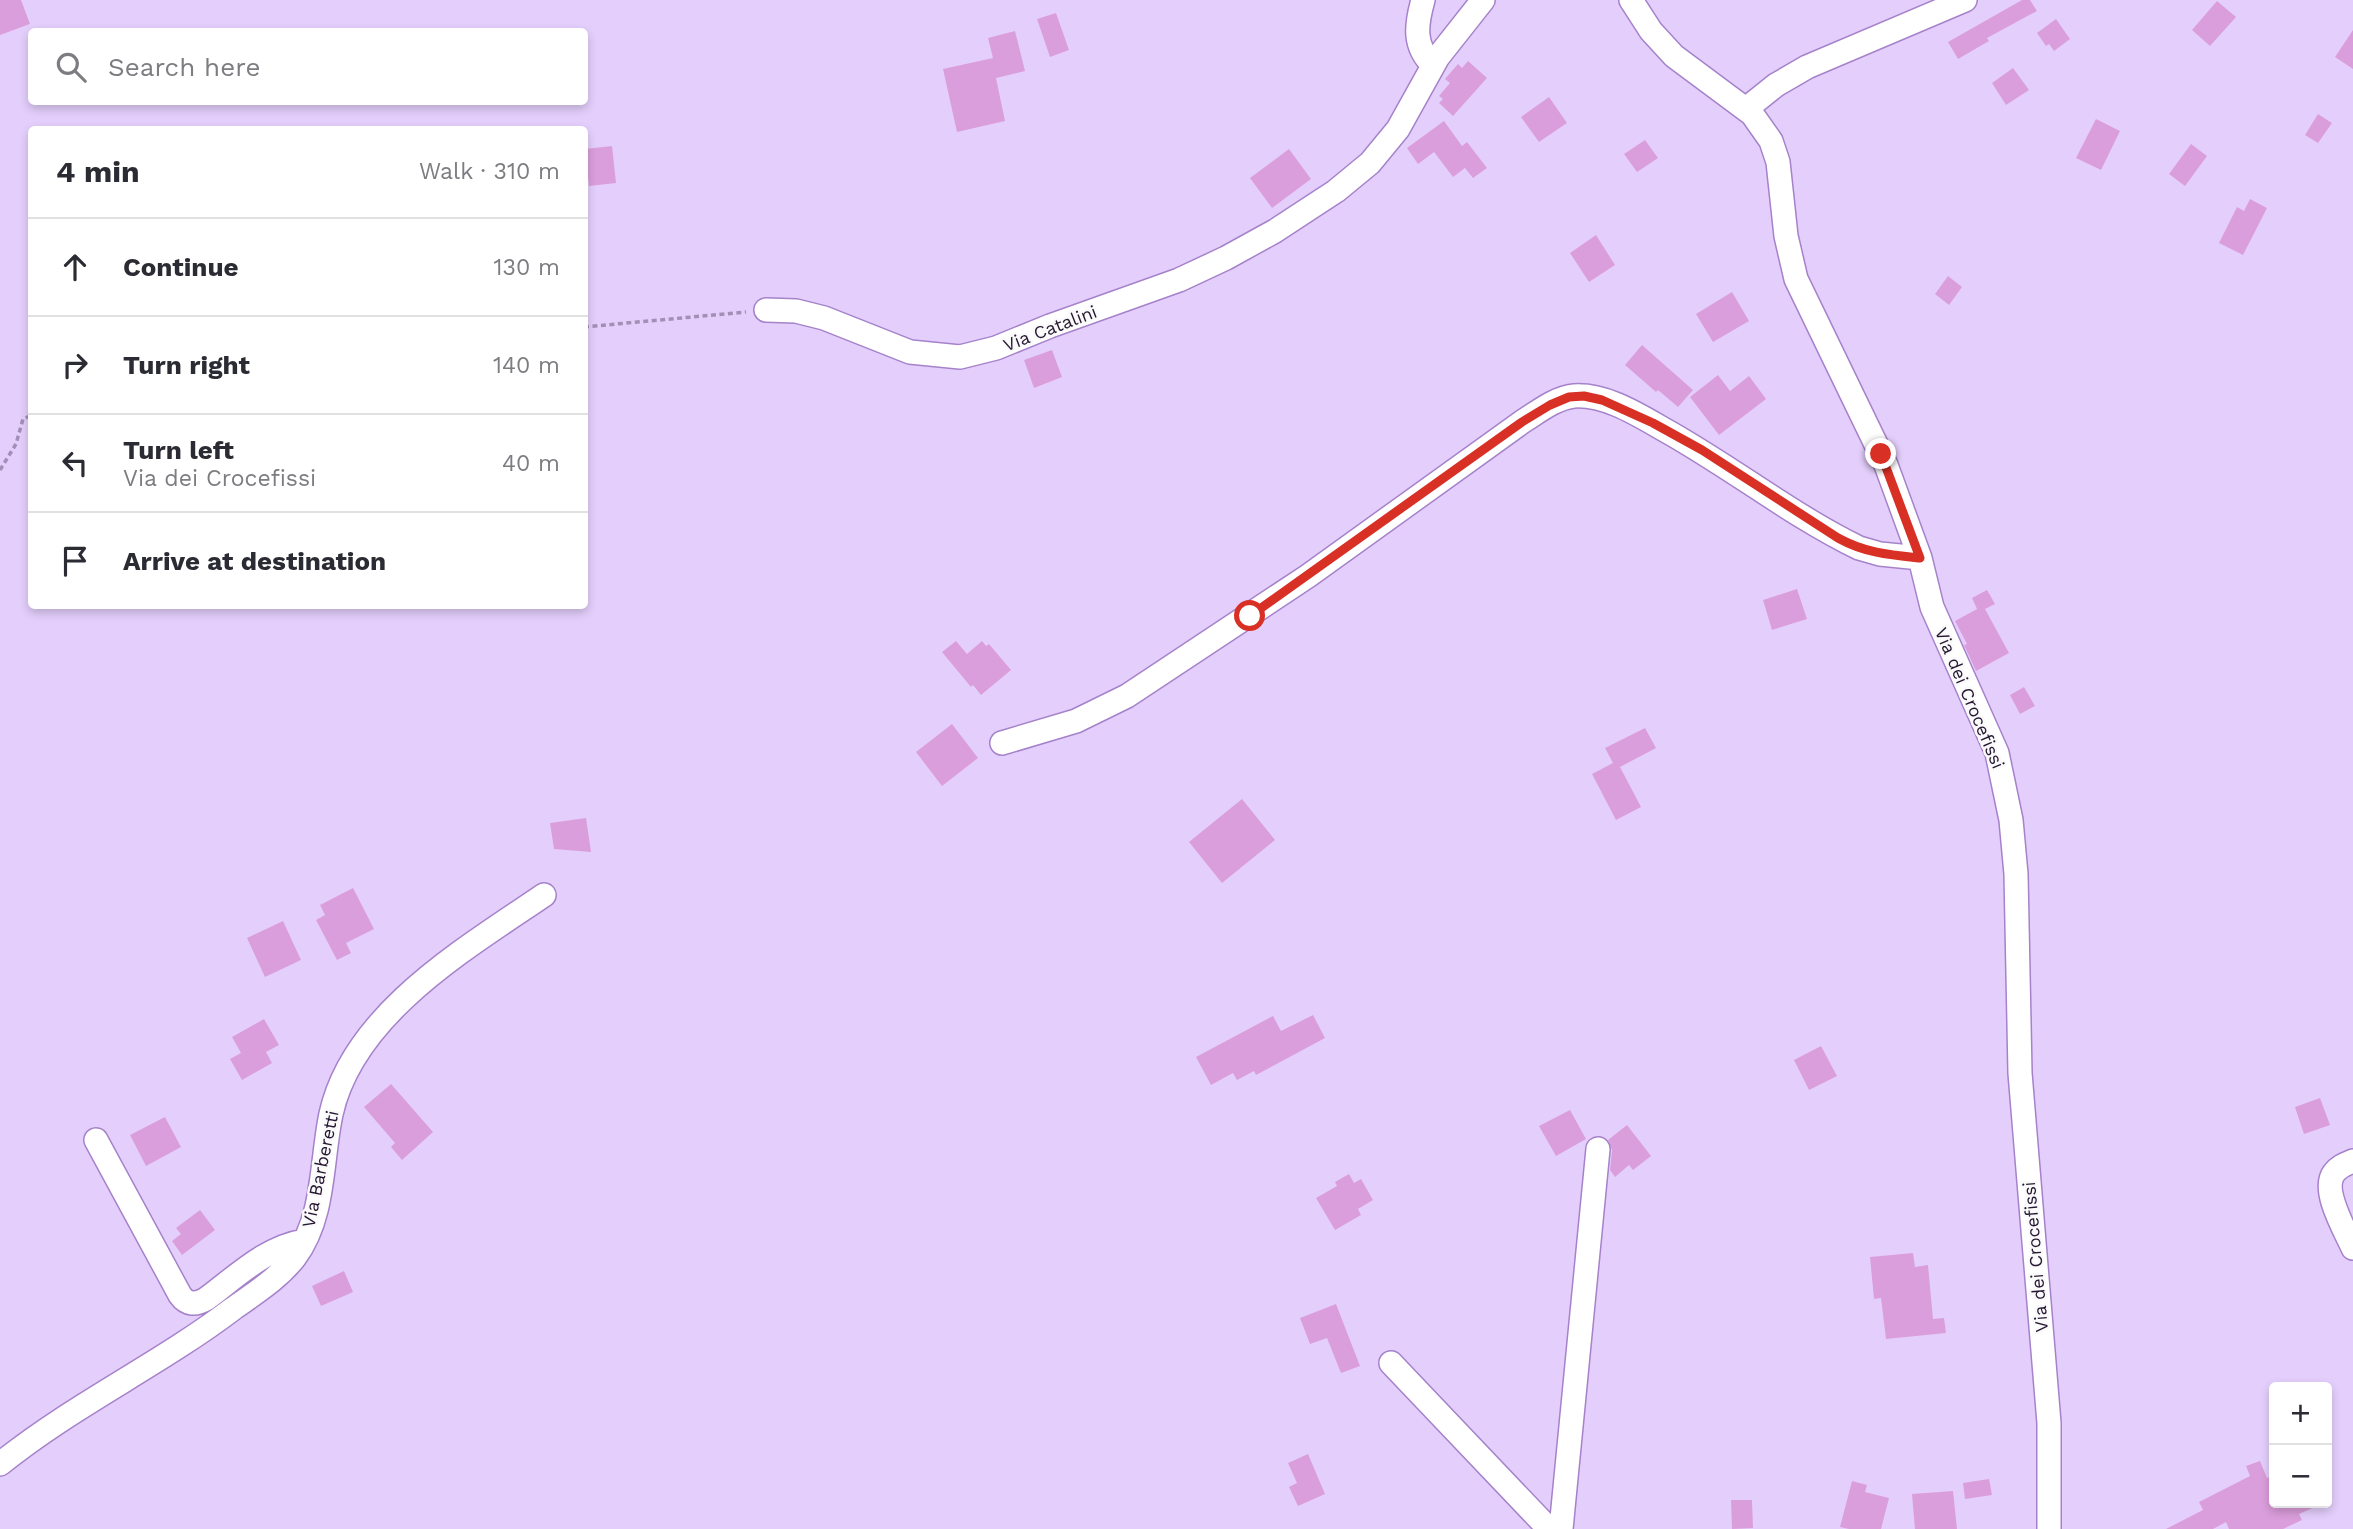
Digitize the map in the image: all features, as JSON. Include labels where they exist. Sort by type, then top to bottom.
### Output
[{"type":"street","points":[[1423,0],[1417,23],[1417,40],[1424,56],[1433,65]]},
{"type":"street","name":"Via Catalini","points":[[766,310],[815,315],[887,345],[919,354],[960,357],[996,348],[1196,272],[1260,239],[1353,178],[1385,147],[1398,129],[1433,65],[1483,0]]},
{"type":"street","name":"Via dei Crocefissi","points":[[1631,0],[1651,31],[1679,61],[1746,109],[1764,129],[1775,152],[1782,184],[1786,236],[1797,279],[1875,441],[1920,558],[1932,607],[1997,753],[2011,820],[2018,908],[2020,1073],[2049,1423],[2049,1529]]},
{"type":"street","points":[[1746,109],[1776,85],[1807,67],[1965,0]]},
{"type":"street","points":[[1002,743],[1076,721],[1127,696],[1317,570],[1522,422],[1569,397],[1584,396],[1602,400],[1653,423],[1859,548],[1880,554],[1920,558]]},
{"type":"street","name":"Via Barberetti","points":[[0,1464],[39,1435],[153,1365],[213,1324],[283,1270],[304,1241],[316,1208],[336,1095],[361,1046],[399,1005],[444,964],[544,895]]},
{"type":"street","points":[[96,1140],[180,1295],[188,1302],[196,1304],[206,1299],[261,1258],[304,1241]]},
{"type":"street","points":[[1561,1529],[1598,1149]]},
{"type":"street","points":[[2353,1161],[2336,1170],[2330,1183],[2332,1198],[2353,1248]]},
{"type":"street","points":[[1391,1363],[1549,1529]]},
{"type":"path","points":[[588,327],[766,310]]},
{"type":"path","points":[[0,470],[16,444],[23,419],[28,417]]},
{"type":"building","points":[[0,0],[21,0],[30,24],[0,35]]},
{"type":"building","points":[[2022,0],[2030,0],[2037,11],[1987,38],[1989,41],[1958,59],[1948,42]]},
{"type":"building","points":[[2217,1],[2236,17],[2210,46],[2192,30]]},
{"type":"building","points":[[1056,13],[1069,50],[1050,57],[1037,19]]},
{"type":"building","points":[[2056,19],[2070,39],[2054,51],[2049,44],[2046,46],[2037,33]]},
{"type":"building","points":[[2353,30],[2353,69],[2335,57]]},
{"type":"building","points":[[1015,31],[1025,71],[996,78],[1005,121],[957,132],[943,69],[993,58],[988,38]]},
{"type":"building","points":[[1468,61],[1487,78],[1453,116],[1439,103],[1443,99],[1439,96],[1450,83],[1445,79],[1458,64],[1462,68]]},
{"type":"building","points":[[2013,68],[2029,90],[2006,105],[1992,83]]},
{"type":"building","points":[[1549,97],[1567,123],[1539,142],[1521,117]]},
{"type":"building","points":[[2318,114],[2332,123],[2318,143],[2305,135]]},
{"type":"building","points":[[2096,119],[2120,131],[2101,170],[2076,158]]},
{"type":"building","points":[[1444,121],[1462,146],[1467,142],[1487,168],[1473,178],[1465,168],[1453,177],[1434,152],[1418,164],[1407,148]]},
{"type":"building","points":[[1645,140],[1658,158],[1637,172],[1624,154]]},
{"type":"building","points":[[2191,144],[2207,156],[2185,186],[2169,174]]},
{"type":"building","points":[[612,146],[616,183],[589,186],[588,149]]},
{"type":"building","points":[[1289,149],[1311,179],[1272,208],[1250,178]]},
{"type":"building","points":[[2250,199],[2267,208],[2243,255],[2219,243],[2237,207],[2244,211]]},
{"type":"building","points":[[1596,235],[1615,265],[1589,282],[1570,253]]},
{"type":"building","points":[[1948,276],[1962,287],[1949,305],[1935,294]]},
{"type":"building","points":[[1732,292],[1749,321],[1713,342],[1696,314]]},
{"type":"building","points":[[1642,345],[1693,390],[1678,407],[1625,365]]},
{"type":"building","points":[[1052,350],[1062,377],[1034,388],[1024,360]]},
{"type":"building","points":[[1718,375],[1730,391],[1749,376],[1766,399],[1719,435],[1690,397]]},
{"type":"building","points":[[1797,589],[1807,619],[1772,630],[1763,600]]},
{"type":"building","points":[[1987,590],[1995,604],[1985,609],[2009,653],[1976,671],[1964,645],[1967,644],[1955,621],[1977,609],[1972,598]]},
{"type":"building","points":[[956,641],[967,654],[982,641],[986,646],[989,644],[1011,670],[981,695],[942,652]]},
{"type":"building","points":[[2024,687],[2035,706],[2020,714],[2010,695]]},
{"type":"building","points":[[952,724],[978,758],[942,786],[916,752]]},
{"type":"building","points":[[1645,728],[1656,748],[1620,767],[1641,807],[1616,820],[1592,774],[1613,763],[1605,748]]},
{"type":"building","points":[[1242,799],[1275,840],[1222,883],[1189,842]]},
{"type":"building","points":[[586,818],[591,852],[554,849],[550,823]]},
{"type":"building","points":[[353,888],[374,929],[346,943],[351,953],[337,960],[316,920],[325,915],[320,905]]},
{"type":"building","points":[[283,921],[301,960],[265,977],[247,938]]},
{"type":"building","points":[[1313,1015],[1325,1038],[1256,1075],[1254,1071],[1237,1080],[1233,1073],[1211,1085],[1196,1057],[1273,1016],[1281,1031]]},
{"type":"building","points":[[264,1019],[279,1045],[266,1052],[272,1063],[242,1080],[230,1059],[241,1053],[232,1037]]},
{"type":"building","points":[[1821,1046],[1837,1076],[1809,1090],[1794,1060]]},
{"type":"building","points":[[391,1084],[433,1132],[402,1160],[391,1147],[395,1143],[364,1107]]},
{"type":"building","points":[[2320,1098],[2330,1125],[2304,1134],[2295,1107]]},
{"type":"building","points":[[1570,1110],[1586,1139],[1556,1156],[1539,1126]]},
{"type":"building","points":[[165,1117],[181,1147],[146,1166],[130,1135]]},
{"type":"building","points":[[1627,1125],[1651,1156],[1633,1170],[1629,1165],[1615,1177],[1610,1170],[1612,1150],[1608,1140]]},
{"type":"building","points":[[1349,1174],[1354,1183],[1361,1179],[1373,1200],[1358,1209],[1361,1215],[1335,1230],[1316,1198],[1337,1186],[1335,1182]]},
{"type":"building","points":[[200,1210],[215,1230],[182,1255],[172,1241],[181,1234],[176,1228]]},
{"type":"building","points":[[1913,1253],[1915,1267],[1928,1265],[1933,1319],[1944,1318],[1946,1333],[1886,1339],[1881,1298],[1874,1299],[1870,1257]]},
{"type":"building","points":[[344,1271],[353,1292],[321,1306],[312,1286]]},
{"type":"building","points":[[1336,1304],[1360,1366],[1341,1373],[1327,1338],[1310,1344],[1300,1318]]},
{"type":"building","points":[[1308,1454],[1325,1494],[1298,1506],[1289,1487],[1297,1483],[1288,1463]]},
{"type":"building","points":[[2260,1461],[2267,1478],[2269,1477],[2269,1508],[2313,1508],[2299,1514],[2302,1520],[2283,1529],[2229,1529],[2226,1522],[2213,1529],[2166,1529],[2203,1510],[2199,1502],[2250,1476],[2246,1466]]},
{"type":"building","points":[[1989,1479],[1992,1495],[1965,1499],[1963,1483]]},
{"type":"building","points":[[1852,1481],[1867,1485],[1865,1492],[1889,1498],[1881,1529],[1840,1527]]},
{"type":"building","points":[[1953,1491],[1957,1529],[1915,1529],[1912,1494]]},
{"type":"building","points":[[1731,1500],[1752,1500],[1753,1528],[1732,1529]]},
{"type":"route","points":[[1250,616],[1511,430],[1563,398],[1592,397],[1635,414],[1686,441],[1838,538],[1859,548],[1880,554],[1920,558],[1881,454]]}]
